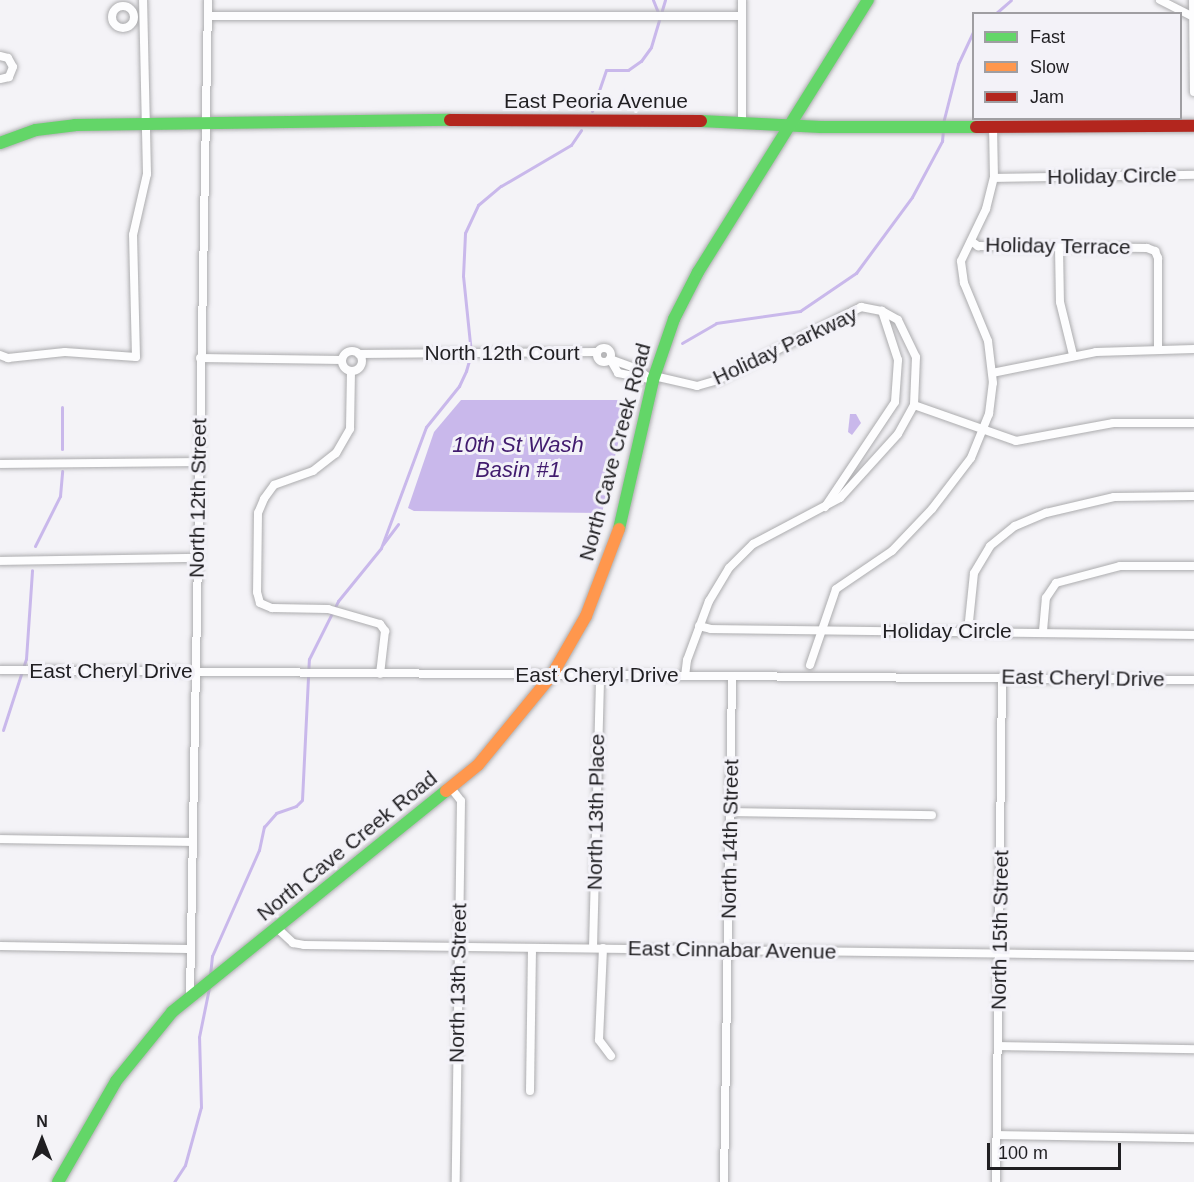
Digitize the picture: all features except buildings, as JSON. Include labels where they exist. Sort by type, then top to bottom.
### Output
[{"type":"main road","name":"North Cave Creek Road","points":[[58,1182],[116,1081],[157,1028],[194,993],[451,788],[492,751],[552,675],[586,616],[615,544],[653,378],[664,341],[698,272],[791,127],[868,0]]},
{"type":"main road","name":"East Peoria Avenue","points":[[0,142],[48,128],[474,120],[742,121],[791,127],[1194,126]]},
{"type":"street","points":[[0,355],[8,358],[65,352],[136,357],[133,235],[147,174],[147,126],[139,17],[143,0]]},
{"type":"street","name":"North 12th Street","points":[[194,993],[188,949],[200,358],[208,125],[208,0]]},
{"type":"street","points":[[742,0],[742,121]]},
{"type":"street","points":[[1160,0],[1193,17]]},
{"type":"street","points":[[1193,0],[1194,92]]},
{"type":"street","points":[[208,16],[742,16]]},
{"type":"street","points":[[0,57],[8,58],[13,67],[9,77],[0,79]]},
{"type":"street","points":[[810,665],[836,589],[883,558],[916,528],[960,474],[983,432],[990,407],[993,374],[988,341],[961,270],[961,261],[971,241],[994,178],[993,126]]},
{"type":"street","name":"Holiday Circle","points":[[994,178],[1194,175]]},
{"type":"street","name":"Holiday Terrace","points":[[971,241],[978,246],[1147,248],[1155,251],[1158,258],[1158,349]]},
{"type":"street","points":[[1059,247],[1060,302],[1073,355]]},
{"type":"street","name":"Holiday Parkway","points":[[597,352],[607,348],[611,351],[610,359],[618,373],[696,386],[711,382],[857,309],[882,311],[898,320],[912,344],[918,376],[914,405],[898,435],[862,477],[825,507],[753,544],[729,568],[709,601],[699,626],[685,676]]},
{"type":"street","name":"Holiday Parkway","points":[[825,507],[895,402],[898,360],[882,311]]},
{"type":"street","points":[[993,374],[1073,355],[1194,349]]},
{"type":"street","name":"North 12th Court","points":[[342,360],[350,351],[359,354],[597,352]]},
{"type":"street","points":[[351,370],[360,366],[359,354]]},
{"type":"street","points":[[200,358],[342,360],[351,370],[350,429],[336,453],[313,471],[274,485],[258,513],[260,603],[272,608],[335,610],[380,624],[385,631],[380,674]]},
{"type":"street","points":[[914,405],[983,432],[1016,441],[1113,423],[1194,423]]},
{"type":"street","points":[[0,464],[198,462]]},
{"type":"street","points":[[968,631],[974,573],[990,546],[1015,526],[1046,513],[1114,497],[1194,496]]},
{"type":"street","points":[[0,561],[197,558]]},
{"type":"street","points":[[1043,631],[1046,598],[1056,583],[1120,566],[1194,566]]},
{"type":"street","name":"Holiday Circle","points":[[699,626],[1194,635]]},
{"type":"street","name":"East Cheryl Drive","points":[[0,670],[1194,680]]},
{"type":"street","name":"North 13th Place","points":[[600,675],[599,1040],[611,1056]]},
{"type":"street","name":"North 14th Street","points":[[724,1182],[732,676]]},
{"type":"street","name":"North 15th Street","points":[[996,1182],[1002,677]]},
{"type":"street","name":"North 13th Street","points":[[451,788],[461,801],[456,1182]]},
{"type":"street","points":[[731,812],[932,815]]},
{"type":"street","points":[[0,839],[191,842]]},
{"type":"street","name":"East Cinnabar Avenue","points":[[277,928],[297,945],[1194,956]]},
{"type":"street","points":[[0,946],[188,949]]},
{"type":"street","points":[[530,1091],[532,948]]},
{"type":"street","points":[[999,1046],[1194,1049]]},
{"type":"street","points":[[997,1135],[1194,1138]]},
{"type":"water","name":"10th St Wash Basin #1","points":[[461,400],[628,400],[602,513],[414,511],[408,508],[434,432]]},
{"type":"water","points":[[850,414],[856,414],[861,423],[852,435],[848,432]]},
{"type":"waterway","points":[[653,0],[659,15]]},
{"type":"waterway","points":[[592,111],[606,70],[628,70],[641,61],[651,47],[665,0]]},
{"type":"waterway","points":[[997,12],[1011,0]]},
{"type":"waterway","points":[[943,123],[958,64],[972,33]]},
{"type":"waterway","points":[[210,975],[212,956],[259,850],[264,827],[276,813],[296,806],[302,800],[309,659],[338,601],[381,548],[426,427],[459,386],[466,371],[471,353],[463,276],[465,233],[478,205],[501,186],[571,145],[581,130]]},
{"type":"waterway","points":[[682,343],[716,323],[800,311],[856,273],[912,197],[942,141],[943,130]]},
{"type":"waterway","points":[[62,407],[62,449]]},
{"type":"waterway","points":[[35,546],[60,496],[62,471]]},
{"type":"waterway","points":[[383,544],[398,524]]},
{"type":"waterway","points":[[3,730],[26,659],[32,570]]},
{"type":"waterway","points":[[174,1182],[185,1165],[201,1107],[199,1037],[209,988]]},
{"type":"traffic: fast","points":[[619,529],[653,380],[674,319],[698,272],[868,0]]},
{"type":"traffic: fast","points":[[0,143],[36,130],[75,125],[450,120]]},
{"type":"traffic: fast","points":[[701,121],[821,127],[976,127]]},
{"type":"traffic: fast","points":[[58,1182],[116,1081],[172,1012],[446,791]]},
{"type":"traffic: slow","points":[[446,791],[478,765],[552,675],[586,616],[619,529]]},
{"type":"traffic: jam","points":[[450,120],[701,121]]},
{"type":"traffic: jam","points":[[976,127],[1194,126]]}]
